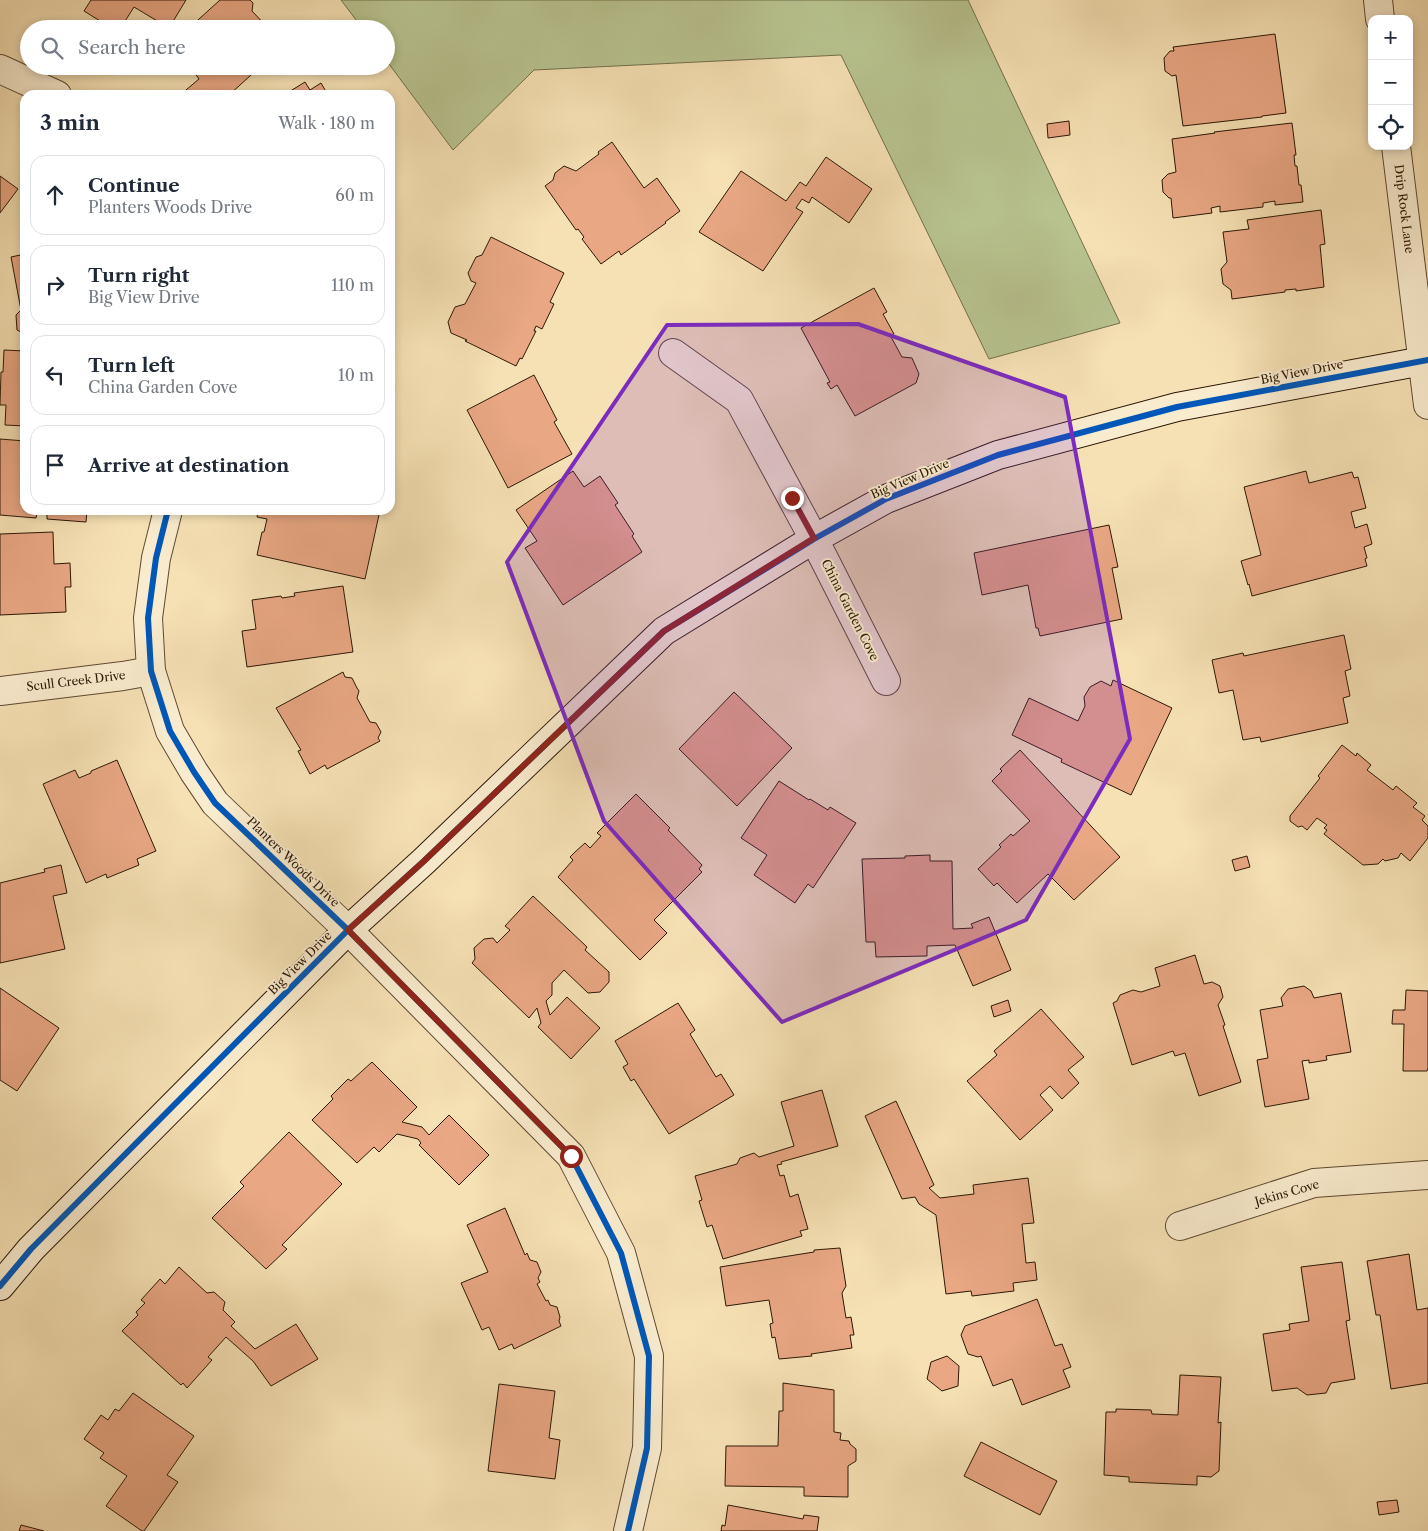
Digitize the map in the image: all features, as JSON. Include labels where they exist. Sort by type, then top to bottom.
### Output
[{"type":"street","points":[[1378,0],[1380,15]]},
{"type":"street","points":[[0,70],[46,90]]},
{"type":"street","name":"Drip Rock Lane","points":[[1397,150],[1425,360],[1428,405]]},
{"type":"street","name":"China Garden Cove","points":[[673,353],[739,400],[814,538],[886,681]]},
{"type":"street","name":"Big View Drive","points":[[0,1286],[31,1250],[348,930],[424,861],[664,631],[814,538],[886,500],[998,455],[1178,407],[1425,360]]},
{"type":"street","name":"Planters Woods Drive","points":[[167,515],[156,558],[148,618],[152,671],[170,731],[194,772],[215,803],[348,930],[571,1156],[621,1253],[649,1356],[647,1448],[628,1531]]},
{"type":"street","name":"Scull Creek Drive","points":[[0,691],[152,671]]},
{"type":"street","name":"Jekins Cove","points":[[1180,1226],[1314,1183],[1428,1175]]},
{"type":"highlighted area","points":[[858,324],[1065,397],[1130,739],[1026,920],[782,1022],[604,821],[507,562],[667,325]]},
{"type":"green space","points":[[341,0],[968,0],[1120,323],[989,359],[841,55],[534,70],[453,150],[395,72],[395,20],[356,20]]},
{"type":"building","points":[[91,0],[186,0],[174,20],[156,20],[134,7],[126,20],[98,20],[84,11]]},
{"type":"building","points":[[220,0],[250,0],[253,3],[252,11],[260,20],[198,20]]},
{"type":"building","points":[[1275,34],[1286,113],[1183,126],[1176,75],[1172,76],[1165,71],[1164,58],[1170,51],[1174,51],[1173,47]]},
{"type":"building","points":[[196,75],[251,75],[235,90],[186,90],[199,79]]},
{"type":"building","points":[[305,82],[310,90],[292,90]]},
{"type":"building","points":[[321,83],[325,90],[310,90]]},
{"type":"building","points":[[1069,121],[1070,135],[1048,138],[1047,124]]},
{"type":"building","points":[[1292,123],[1296,155],[1294,155],[1295,166],[1297,166],[1303,202],[1275,205],[1275,201],[1263,203],[1263,207],[1220,212],[1220,206],[1211,208],[1212,213],[1173,218],[1171,198],[1163,192],[1162,180],[1168,174],[1176,172],[1172,139]]},
{"type":"building","points":[[612,142],[644,188],[657,178],[680,211],[621,255],[619,251],[601,264],[582,239],[584,237],[578,229],[576,230],[545,186],[553,180],[555,173],[564,166],[576,171]]},
{"type":"building","points":[[826,157],[872,189],[849,223],[812,197],[809,203],[802,199],[796,208],[803,212],[763,271],[699,232],[741,171],[786,201],[800,182],[806,186]]},
{"type":"building","points":[[0,176],[18,189],[0,213]]},
{"type":"building","points":[[1321,210],[1325,244],[1320,245],[1324,287],[1296,291],[1296,289],[1285,290],[1285,292],[1232,299],[1231,290],[1223,284],[1221,269],[1227,262],[1223,232],[1249,229],[1247,220]]},
{"type":"building","points":[[491,237],[564,273],[550,302],[554,304],[542,329],[536,326],[534,331],[536,331],[522,359],[520,358],[516,366],[451,333],[448,322],[455,307],[465,304],[476,283],[471,281],[468,273],[476,257],[482,255]]},
{"type":"building","points":[[20,255],[20,305],[11,257]]},
{"type":"building","points":[[874,288],[887,312],[883,314],[894,334],[890,335],[902,357],[912,358],[919,374],[916,383],[855,416],[837,385],[831,389],[827,383],[830,382],[801,328]]},
{"type":"building","points":[[20,311],[20,332],[17,330],[16,315]]},
{"type":"building","points":[[4,350],[20,351],[20,426],[5,425],[6,405],[0,405],[1,372],[3,372]]},
{"type":"building","points":[[534,375],[557,420],[554,422],[572,454],[508,488],[467,410]]},
{"type":"building","points":[[0,439],[20,441],[20,515],[37,515],[36,518],[0,515]]},
{"type":"building","points":[[573,471],[584,487],[600,476],[618,503],[615,505],[634,534],[632,536],[642,552],[563,605],[525,548],[537,541],[516,510]]},
{"type":"building","points":[[1306,471],[1309,483],[1352,472],[1354,478],[1358,477],[1366,508],[1351,512],[1355,528],[1367,524],[1372,544],[1364,547],[1367,566],[1252,596],[1241,561],[1261,555],[1244,487]]},
{"type":"building","points":[[47,515],[87,515],[86,522],[47,519]]},
{"type":"building","points":[[257,515],[379,515],[365,579],[257,555],[267,519],[257,517]]},
{"type":"building","points":[[1109,525],[1118,567],[1112,568],[1122,619],[1040,636],[1038,628],[1036,628],[1028,585],[982,595],[974,553]]},
{"type":"building","points":[[53,532],[54,564],[70,563],[71,587],[65,587],[66,612],[0,615],[0,534]]},
{"type":"building","points":[[343,586],[353,652],[247,667],[242,631],[256,629],[252,600],[295,596],[294,593]]},
{"type":"building","points":[[1344,635],[1351,669],[1345,671],[1350,696],[1343,698],[1348,723],[1261,742],[1260,737],[1243,740],[1233,690],[1219,693],[1212,660],[1243,653],[1244,656]]},
{"type":"building","points":[[343,672],[345,677],[352,678],[359,691],[357,698],[370,722],[376,723],[381,732],[378,738],[380,741],[327,769],[325,765],[310,774],[298,751],[301,750],[276,708]]},
{"type":"building","points":[[1113,680],[1172,708],[1131,795],[1061,762],[1062,759],[1012,735],[1029,698],[1078,721],[1085,706],[1084,697],[1090,687],[1101,681],[1111,686]]},
{"type":"building","points":[[734,692],[792,748],[737,806],[679,749]]},
{"type":"building","points":[[1342,745],[1356,756],[1357,753],[1371,765],[1367,770],[1393,790],[1396,786],[1417,803],[1413,807],[1425,816],[1422,820],[1428,826],[1428,838],[1410,861],[1401,853],[1398,858],[1385,861],[1383,859],[1378,864],[1363,865],[1324,834],[1327,830],[1324,828],[1327,825],[1317,818],[1307,830],[1302,826],[1298,827],[1290,821],[1290,816],[1320,778],[1318,776]]},
{"type":"building","points":[[1020,750],[1120,857],[1074,900],[1048,874],[1017,903],[997,883],[994,886],[978,869],[1001,847],[999,845],[1030,821],[992,781],[1002,771],[1000,769]]},
{"type":"building","points":[[117,760],[156,851],[137,859],[139,865],[107,878],[106,874],[86,883],[43,784],[75,770],[79,778]]},
{"type":"building","points":[[779,781],[809,800],[828,810],[830,807],[856,823],[813,888],[808,884],[795,903],[754,875],[767,855],[741,838]]},
{"type":"building","points":[[636,794],[670,828],[668,830],[702,865],[699,869],[702,872],[654,920],[667,933],[640,960],[558,877],[573,860],[570,857],[585,843],[590,848],[601,836],[597,833]]},
{"type":"building","points":[[930,855],[930,861],[952,861],[953,929],[973,928],[971,924],[989,917],[1011,970],[973,986],[955,945],[927,946],[927,956],[876,957],[875,942],[866,942],[862,859],[905,858],[905,856]]},
{"type":"building","points":[[1247,856],[1250,867],[1235,871],[1232,860]]},
{"type":"building","points":[[61,865],[67,893],[53,896],[65,949],[0,963],[0,883],[45,872],[44,869]]},
{"type":"building","points":[[533,896],[587,947],[585,950],[609,972],[609,982],[600,992],[588,993],[564,970],[552,983],[552,995],[546,1001],[550,1015],[567,997],[600,1028],[571,1059],[538,1027],[541,1023],[537,1008],[529,1018],[472,963],[475,959],[474,948],[484,939],[493,938],[497,943],[510,930],[505,926]]},
{"type":"building","points":[[1195,955],[1204,984],[1212,982],[1220,986],[1223,997],[1218,1005],[1241,1082],[1199,1096],[1185,1053],[1175,1056],[1173,1051],[1132,1065],[1113,1003],[1117,1001],[1120,995],[1133,990],[1141,992],[1160,986],[1155,968]]},
{"type":"building","points":[[1304,986],[1311,991],[1314,998],[1341,993],[1351,1052],[1326,1056],[1327,1060],[1309,1063],[1309,1060],[1302,1061],[1309,1099],[1265,1107],[1257,1060],[1268,1058],[1260,1010],[1283,1006],[1281,998],[1288,989]]},
{"type":"building","points":[[0,988],[59,1028],[17,1091],[0,1080]]},
{"type":"building","points":[[1406,990],[1428,991],[1427,1071],[1403,1071],[1404,1024],[1392,1024],[1393,1010],[1405,1010]]},
{"type":"building","points":[[1008,1000],[1011,1011],[994,1017],[991,1006]]},
{"type":"building","points":[[678,1003],[695,1030],[690,1034],[716,1077],[721,1074],[734,1095],[669,1134],[634,1079],[631,1081],[623,1067],[628,1064],[615,1041]]},
{"type":"building","points":[[1041,1009],[1084,1057],[1068,1070],[1079,1083],[1062,1099],[1050,1086],[1040,1095],[1053,1110],[1020,1140],[967,1081],[997,1055],[995,1050]]},
{"type":"building","points":[[372,1062],[417,1107],[402,1122],[422,1127],[429,1135],[449,1115],[489,1155],[459,1185],[419,1145],[421,1143],[418,1139],[397,1134],[379,1152],[374,1147],[357,1163],[312,1120],[333,1099],[331,1096],[348,1079],[351,1081]]},
{"type":"building","points":[[822,1090],[838,1146],[781,1162],[782,1164],[777,1165],[780,1176],[784,1175],[790,1197],[798,1194],[808,1229],[800,1231],[802,1236],[723,1259],[712,1225],[707,1227],[699,1201],[702,1200],[695,1176],[737,1164],[740,1158],[754,1153],[759,1157],[794,1146],[781,1102]]},
{"type":"building","points":[[896,1101],[934,1185],[929,1188],[940,1198],[974,1194],[973,1185],[1028,1178],[1034,1223],[1022,1224],[1026,1263],[1035,1262],[1037,1280],[1013,1283],[1014,1291],[972,1296],[971,1291],[946,1294],[936,1215],[919,1204],[915,1197],[902,1199],[865,1116]]},
{"type":"building","points":[[289,1132],[342,1184],[282,1245],[287,1249],[266,1269],[212,1218],[244,1186],[240,1182]]},
{"type":"building","points":[[505,1208],[525,1255],[527,1253],[530,1260],[537,1262],[541,1272],[538,1278],[540,1282],[537,1284],[546,1301],[548,1300],[550,1305],[557,1307],[561,1326],[514,1349],[512,1344],[499,1350],[489,1327],[482,1330],[461,1283],[488,1272],[467,1225]]},
{"type":"building","points":[[840,1248],[846,1286],[842,1293],[846,1318],[851,1317],[854,1335],[850,1335],[852,1348],[811,1354],[812,1356],[779,1359],[775,1337],[772,1338],[770,1324],[773,1323],[769,1300],[726,1306],[720,1267],[814,1252],[814,1250]]},
{"type":"building","points":[[1409,1254],[1417,1310],[1428,1308],[1428,1383],[1391,1389],[1380,1315],[1376,1315],[1367,1261]]},
{"type":"building","points":[[1342,1262],[1350,1320],[1346,1321],[1355,1379],[1331,1383],[1326,1393],[1307,1395],[1297,1388],[1272,1391],[1263,1334],[1290,1330],[1289,1324],[1309,1321],[1301,1267]]},
{"type":"building","points":[[179,1267],[207,1293],[214,1292],[225,1302],[223,1310],[235,1322],[231,1326],[255,1349],[296,1324],[318,1359],[271,1386],[253,1361],[226,1337],[208,1357],[212,1360],[187,1388],[183,1383],[181,1385],[122,1331],[138,1315],[136,1312],[145,1303],[141,1300],[160,1279],[165,1284]]},
{"type":"building","points":[[1037,1299],[1055,1346],[1062,1344],[1071,1367],[1063,1370],[1070,1387],[1022,1405],[1012,1379],[993,1386],[981,1356],[968,1354],[961,1335],[965,1326]]},
{"type":"building","points":[[947,1356],[959,1366],[958,1386],[942,1391],[927,1379],[931,1362]]},
{"type":"building","points":[[1180,1375],[1221,1377],[1218,1423],[1221,1422],[1219,1471],[1211,1477],[1197,1476],[1197,1485],[1129,1482],[1129,1477],[1104,1475],[1106,1412],[1116,1412],[1116,1409],[1151,1410],[1152,1414],[1178,1415]]},
{"type":"building","points":[[783,1383],[834,1390],[834,1432],[841,1433],[840,1440],[849,1441],[856,1449],[856,1461],[848,1466],[848,1497],[804,1496],[804,1487],[725,1486],[726,1446],[778,1446],[779,1411],[783,1411]]},
{"type":"building","points":[[499,1384],[555,1391],[549,1438],[560,1440],[555,1479],[488,1471]]},
{"type":"building","points":[[133,1393],[194,1436],[167,1475],[178,1482],[144,1531],[106,1506],[127,1476],[100,1458],[104,1453],[84,1439],[101,1415],[108,1420],[115,1409],[119,1411]]},
{"type":"building","points":[[981,1442],[1057,1481],[1040,1515],[964,1476]]},
{"type":"building","points":[[1397,1500],[1399,1512],[1379,1515],[1377,1502]]},
{"type":"building","points":[[728,1505],[803,1519],[804,1515],[819,1517],[817,1531],[721,1531],[722,1525],[725,1526]]},
{"type":"building","points":[[21,1525],[44,1531],[19,1531]]},
{"type":"cycle path","points":[[0,1286],[31,1249],[348,930],[424,861],[664,631],[814,539],[886,499],[998,455],[1177,407],[1428,360]]},
{"type":"cycle path","points":[[167,515],[156,558],[148,618],[151,671],[170,731],[194,772],[215,803],[348,930],[571,1156],[621,1253],[649,1356],[647,1448],[628,1531]]},
{"type":"route","points":[[571,1156],[348,930],[424,861],[664,631],[814,538],[792,498]]}]
